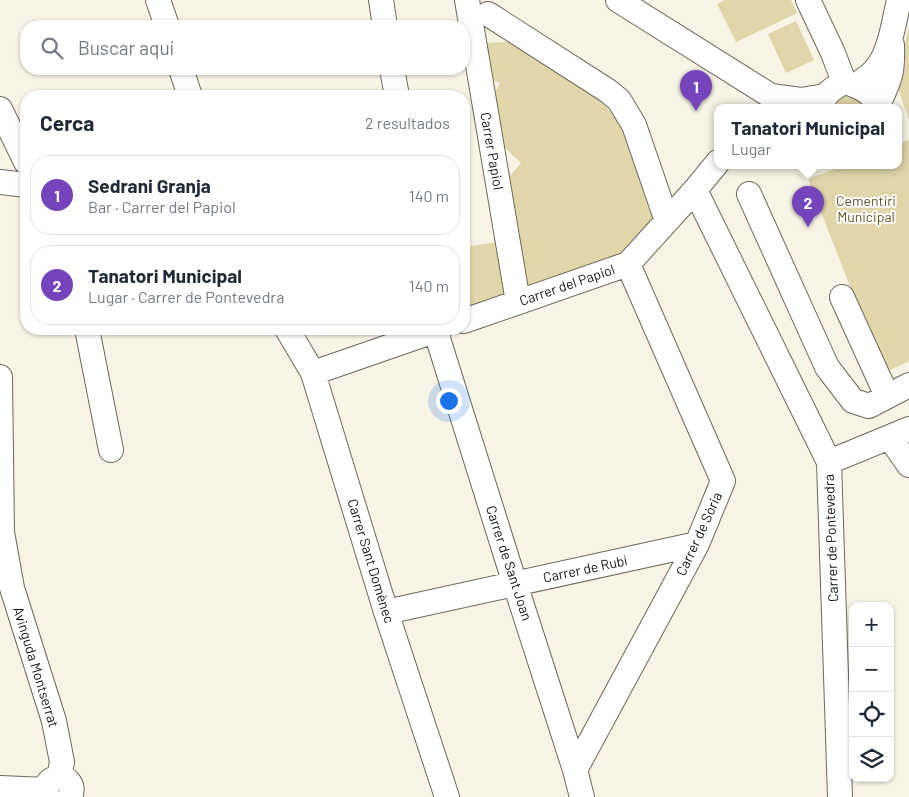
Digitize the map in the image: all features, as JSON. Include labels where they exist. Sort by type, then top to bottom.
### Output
[{"type":"street","points":[[158,0],[165,20]]},
{"type":"street","points":[[381,0],[384,20]]},
{"type":"street","name":"Carrer Papiol","points":[[467,0],[518,302]]},
{"type":"street","points":[[618,0],[772,104],[801,100],[823,102],[831,89],[851,84],[876,70],[891,34],[899,0]]},
{"type":"street","points":[[808,0],[832,53],[851,84],[872,96],[876,104]]},
{"type":"street","points":[[488,14],[619,100],[634,125],[667,221]]},
{"type":"street","points":[[879,104],[891,77],[891,34]]},
{"type":"street","points":[[183,75],[188,90]]},
{"type":"street","points":[[393,75],[396,90]]},
{"type":"street","points":[[0,109],[20,150]]},
{"type":"street","name":"Carrer del Papiol","points":[[470,319],[628,264],[714,167]]},
{"type":"street","points":[[0,182],[20,184]]},
{"type":"street","name":"Carrer de Pontevedra","points":[[695,190],[829,462],[840,797]]},
{"type":"street","points":[[749,194],[827,367],[853,401],[869,406],[909,385]]},
{"type":"street","name":"Carrer de Sòria","points":[[575,770],[697,544],[723,482],[628,264]]},
{"type":"street","points":[[842,297],[887,396]]},
{"type":"street","points":[[88,335],[111,450]]},
{"type":"street","name":"Carrer Sant Domènec","points":[[291,335],[313,373],[386,612],[447,797]]},
{"type":"street","points":[[313,373],[420,335]]},
{"type":"street","name":"Carrer de Sant Joan","points":[[439,335],[582,797]]},
{"type":"street","name":"Avinguda Montserrat","points":[[0,377],[2,532],[12,588],[54,721],[62,762],[56,790]]},
{"type":"street","points":[[829,462],[900,433],[909,464]]},
{"type":"street","name":"Carrer de Rubí","points":[[386,612],[697,544]]},
{"type":"street","points":[[0,788],[56,790]]},
{"type":"green space","points":[[725,0],[791,0],[797,13],[736,42],[717,4]]},
{"type":"green space","points":[[796,21],[814,60],[786,73],[768,34]]},
{"type":"green space","points":[[909,26],[909,120],[899,91],[897,77]]},
{"type":"green space","points":[[512,42],[602,101],[618,121],[629,140],[655,216],[618,256],[470,308],[470,246],[499,242],[504,183],[521,163],[500,143],[490,101],[500,83],[487,78],[481,43]]},
{"type":"green space","points":[[845,93],[858,99],[860,104],[832,104],[834,98]]},
{"type":"green space","name":"Cementiri Municipal","points":[[909,140],[909,361],[884,373],[808,179],[835,169],[902,169],[902,143]]},
{"type":"place","name":"Sedrani Granja","points":[[696,111]]},
{"type":"place","name":"Tanatori Municipal","points":[[808,227]]}]
